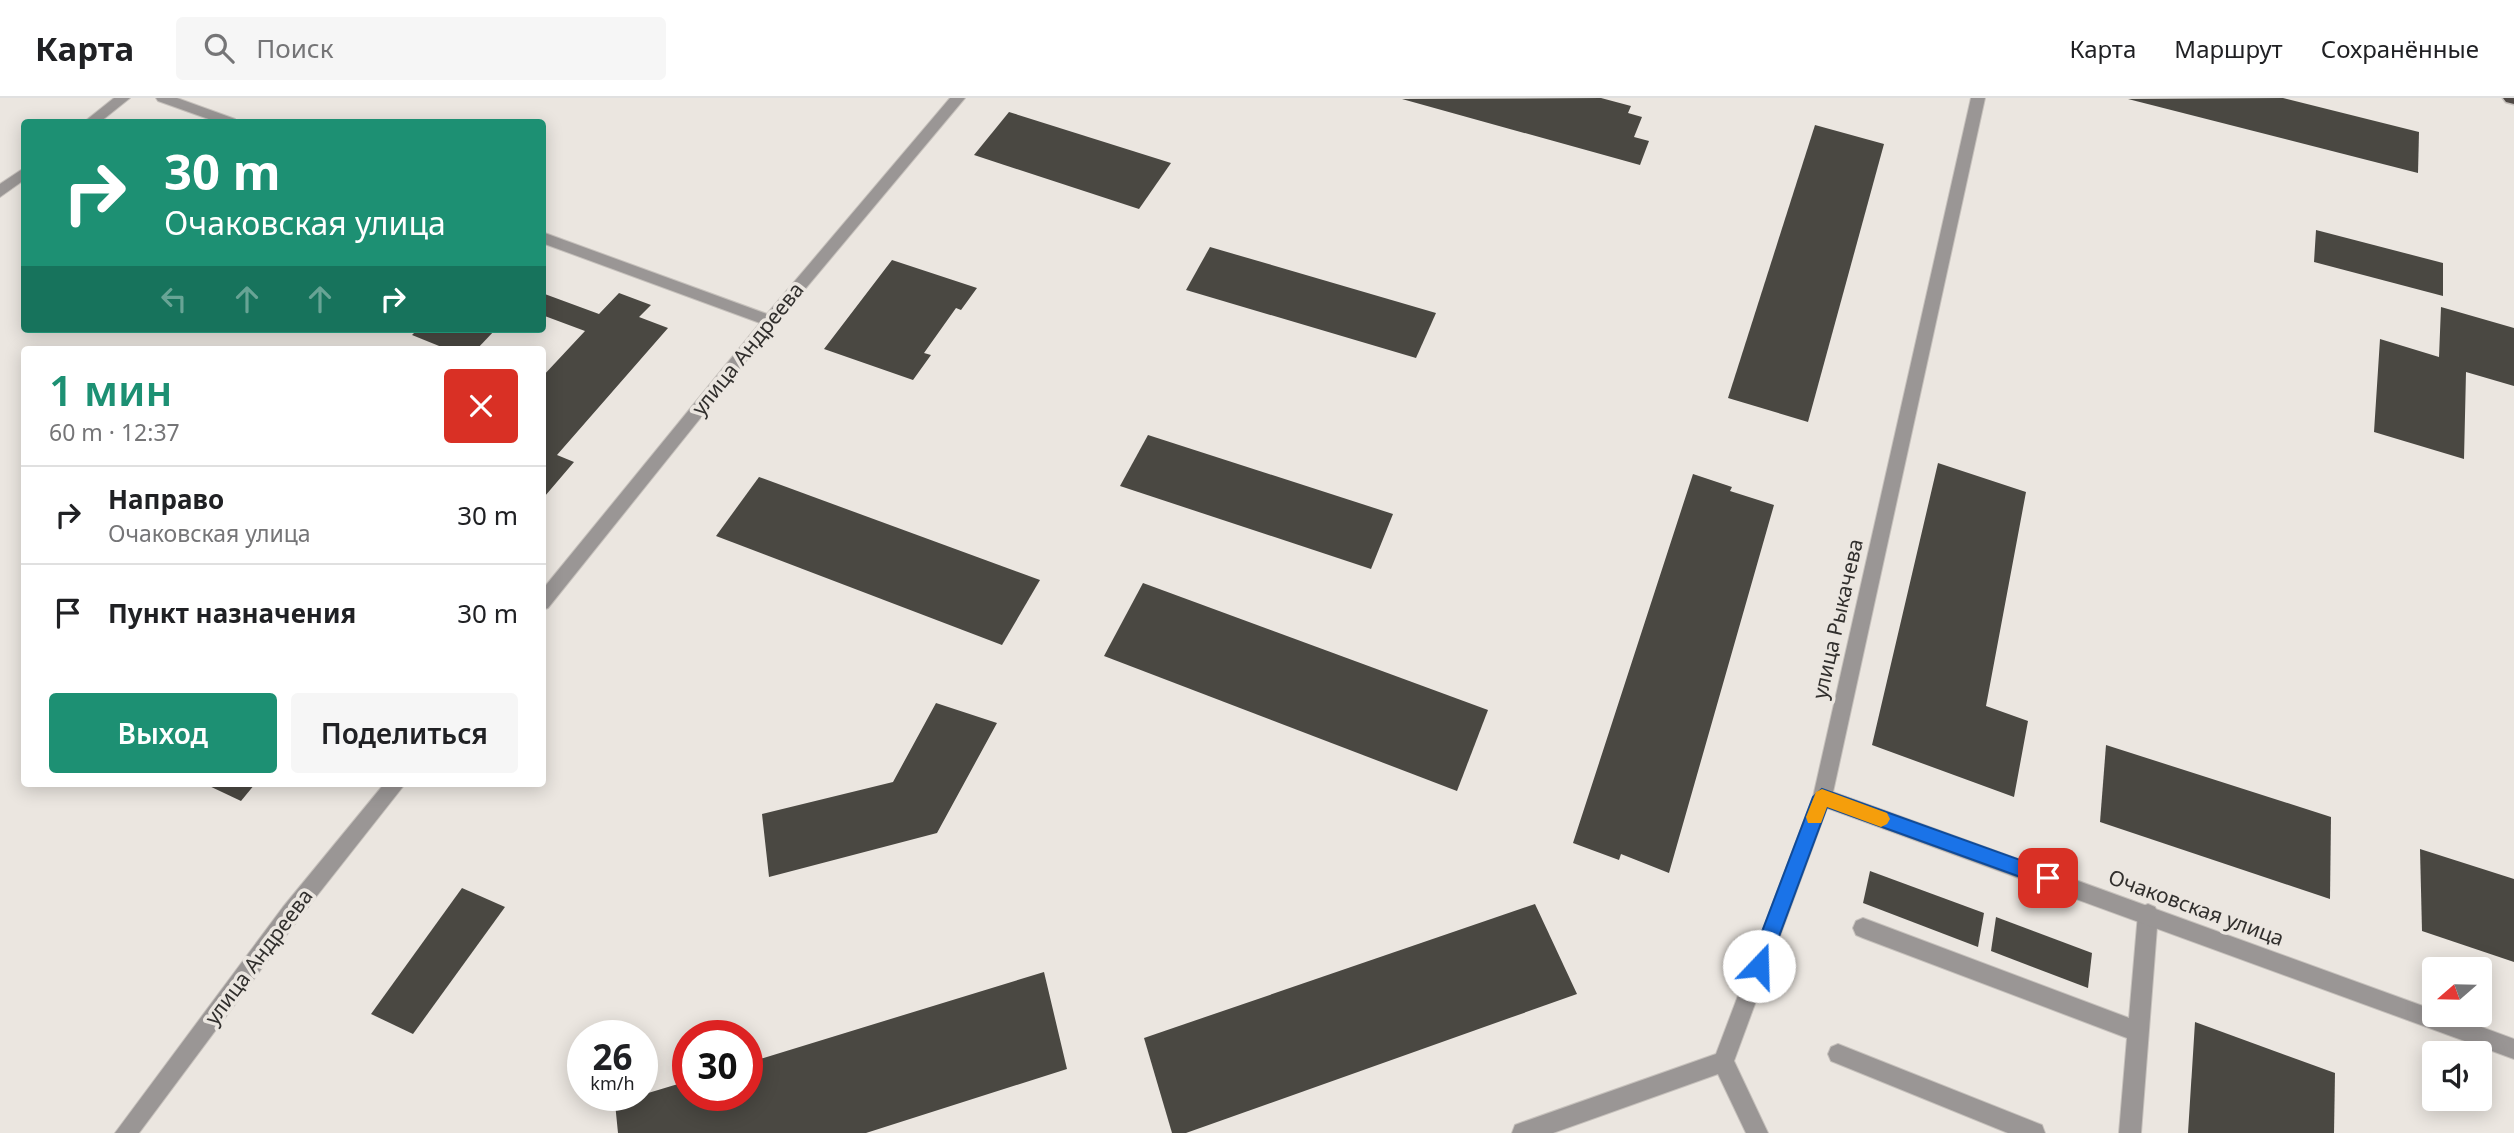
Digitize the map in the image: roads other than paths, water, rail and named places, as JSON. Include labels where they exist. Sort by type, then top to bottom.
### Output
[{"type":"street","points":[[95,119],[123,98]]},
{"type":"street","points":[[163,98],[222,119]]},
{"type":"street","name":"улица Андреева","points":[[546,598],[770,321],[958,98]]},
{"type":"street","name":"улица Рыкачева","points":[[1723,1062],[1822,797],[1978,98]]},
{"type":"street","points":[[0,192],[21,175]]},
{"type":"street","points":[[546,238],[770,321]]},
{"type":"street","name":"улица Андреева","points":[[126,1133],[290,914],[394,787]]},
{"type":"street","name":"Очаковская улица","points":[[1822,797],[2514,1049]]},
{"type":"street","points":[[2130,1133],[2148,914]]},
{"type":"street","points":[[1863,928],[2138,1032]]},
{"type":"street","points":[[1838,1054],[2034,1133]]},
{"type":"street","points":[[1523,1133],[1723,1062],[1757,1133]]}]
